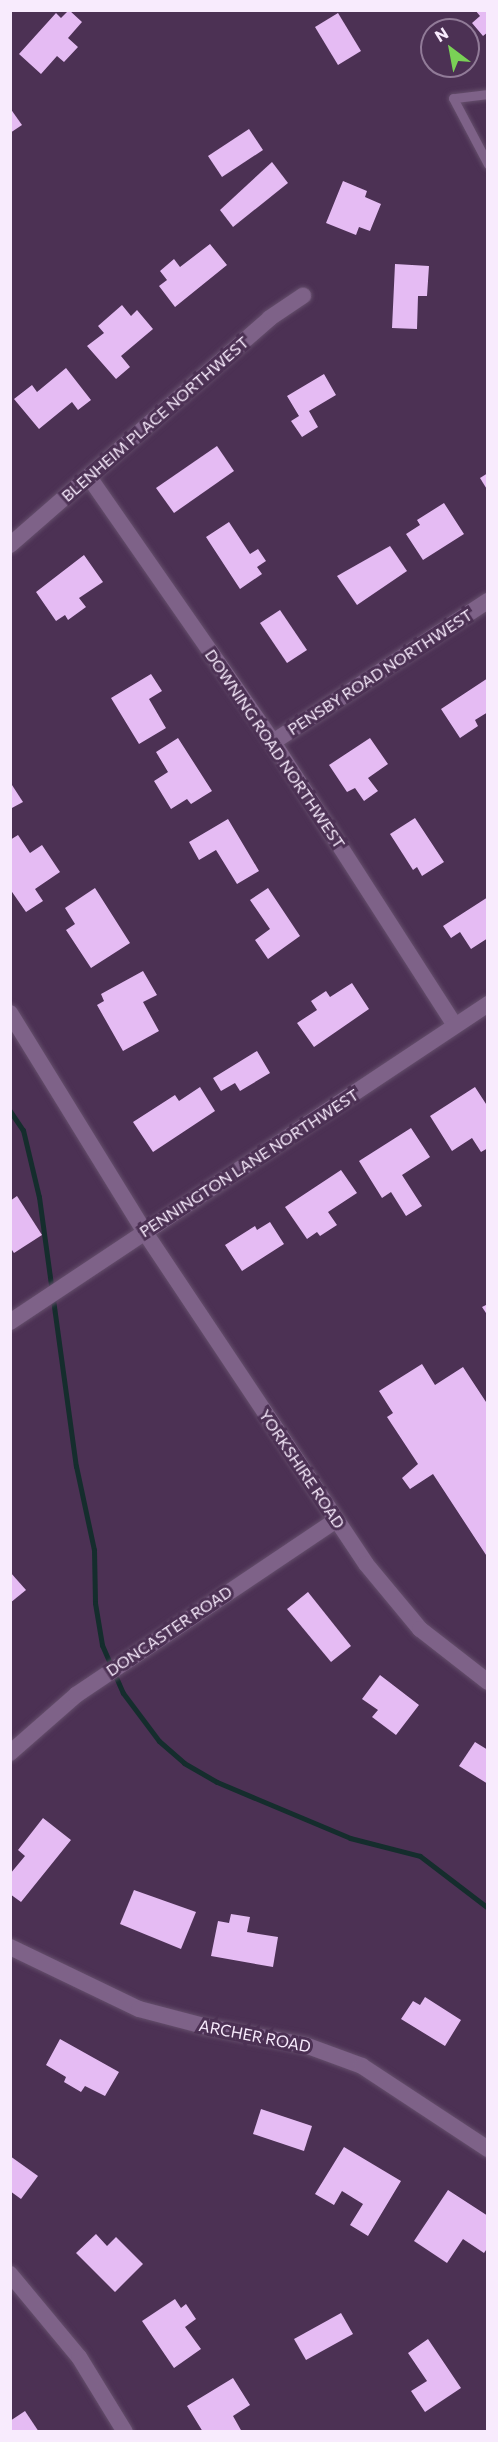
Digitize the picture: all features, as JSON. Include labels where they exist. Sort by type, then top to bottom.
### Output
[{"type":"street","name":"BLENHEIM PLACE NORTHWEST","points":[[10,546],[270,318],[303,296]]},
{"type":"street","name":"DOWNING ROAD NORTHWEST","points":[[89,477],[273,742],[454,1025]]},
{"type":"street","name":"PENSBY ROAD NORTHWEST","points":[[273,742],[488,601]]},
{"type":"street","name":"PENNINGTON LANE NORTHWEST","points":[[10,1322],[488,1004]]},
{"type":"street","name":"YORKSHIRE ROAD","points":[[10,1013],[144,1231],[336,1520],[399,1608],[447,1653],[488,1682]]},
{"type":"street","name":"DONCASTER ROAD","points":[[10,1753],[75,1695],[336,1520]]},
{"type":"street","name":"ARCHER ROAD","points":[[10,1947],[139,2009],[208,2027],[305,2044],[362,2066],[488,2149]]},
{"type":"street","points":[[10,2274],[79,2357],[125,2432]]},
{"type":"lane","points":[[488,94],[453,98],[488,164]]},
{"type":"building","points":[[69,10],[82,22],[68,38],[78,47],[64,62],[57,56],[41,74],[19,54],[56,13],[61,18]]},
{"type":"building","points":[[475,10],[488,10],[488,32],[483,36],[480,32],[480,18],[478,18],[480,16]]},
{"type":"building","points":[[338,13],[361,51],[338,65],[315,27]]},
{"type":"building","points":[[10,108],[22,125],[10,133]]},
{"type":"building","points":[[249,129],[263,150],[222,177],[208,156]]},
{"type":"building","points":[[272,162],[288,183],[233,227],[220,210]]},
{"type":"building","points":[[343,181],[367,191],[365,197],[381,204],[370,231],[359,227],[356,235],[326,223]]},
{"type":"building","points":[[210,244],[227,265],[175,307],[159,286],[167,280],[160,271],[174,259],[180,267]]},
{"type":"building","points":[[395,264],[429,266],[427,296],[418,296],[417,329],[392,328]]},
{"type":"building","points":[[122,305],[131,316],[137,310],[153,329],[121,356],[130,367],[116,379],[87,346],[104,333],[98,326]]},
{"type":"building","points":[[66,368],[91,400],[78,410],[72,402],[39,429],[14,399],[32,385],[37,392]]},
{"type":"building","points":[[324,374],[336,395],[309,411],[318,427],[302,437],[291,421],[299,416],[287,396]]},
{"type":"building","points":[[217,446],[234,471],[174,513],[156,488]]},
{"type":"building","points":[[488,473],[488,491],[480,478]]},
{"type":"building","points":[[444,503],[464,534],[423,560],[406,534],[420,525],[417,520]]},
{"type":"building","points":[[229,522],[250,554],[258,549],[266,561],[257,567],[262,574],[240,589],[206,537]]},
{"type":"building","points":[[390,546],[407,571],[357,605],[337,576]]},
{"type":"building","points":[[84,555],[103,582],[79,598],[86,607],[68,620],[65,615],[56,621],[36,592]]},
{"type":"building","points":[[280,610],[307,650],[287,663],[260,623]]},
{"type":"building","points":[[151,674],[162,691],[149,699],[166,728],[139,744],[111,698]]},
{"type":"building","points":[[488,678],[488,712],[475,720],[478,726],[460,738],[441,709]]},
{"type":"building","points":[[178,738],[212,791],[191,804],[187,799],[171,809],[154,781],[168,772],[156,752]]},
{"type":"building","points":[[370,738],[388,764],[368,778],[378,791],[364,801],[355,788],[347,792],[329,765]]},
{"type":"building","points":[[10,782],[23,802],[10,809]]},
{"type":"building","points":[[415,818],[444,862],[422,876],[417,867],[413,870],[390,834]]},
{"type":"building","points":[[228,819],[259,871],[237,884],[216,850],[199,860],[189,842]]},
{"type":"building","points":[[18,835],[30,853],[42,845],[60,872],[35,889],[43,901],[26,912],[10,889],[10,840]]},
{"type":"building","points":[[95,888],[130,943],[91,968],[66,930],[75,924],[65,908]]},
{"type":"building","points":[[268,888],[300,936],[268,959],[255,940],[270,929],[250,900]]},
{"type":"building","points":[[488,897],[488,938],[471,949],[460,932],[451,938],[443,926]]},
{"type":"building","points":[[143,971],[157,995],[143,1002],[159,1031],[123,1051],[97,1005],[104,1001],[101,994]]},
{"type":"building","points":[[352,983],[369,1009],[314,1047],[297,1023],[317,1010],[311,1001],[326,991],[330,997]]},
{"type":"building","points":[[257,1051],[270,1073],[240,1091],[235,1083],[221,1091],[213,1078]]},
{"type":"building","points":[[200,1087],[215,1111],[153,1152],[133,1122],[175,1095],[179,1101]]},
{"type":"building","points":[[475,1087],[488,1107],[488,1148],[481,1152],[472,1138],[452,1151],[430,1116]]},
{"type":"building","points":[[411,1128],[430,1157],[402,1175],[422,1206],[406,1216],[391,1192],[382,1198],[359,1161]]},
{"type":"building","points":[[341,1170],[357,1193],[328,1212],[337,1225],[320,1236],[317,1232],[307,1239],[285,1207]]},
{"type":"building","points":[[17,1196],[42,1235],[14,1253],[10,1247],[10,1201]]},
{"type":"building","points":[[270,1222],[284,1244],[242,1271],[225,1245],[255,1226],[257,1230]]},
{"type":"building","points":[[488,1304],[488,1316],[482,1307]]},
{"type":"building","points":[[422,1364],[435,1385],[463,1367],[488,1405],[488,1558],[433,1474],[410,1489],[402,1478],[418,1464],[387,1417],[393,1413],[379,1391]]},
{"type":"building","points":[[10,1572],[26,1590],[10,1603]]},
{"type":"building","points":[[308,1592],[351,1646],[331,1662],[287,1609]]},
{"type":"building","points":[[380,1675],[419,1705],[396,1735],[372,1717],[378,1710],[362,1699]]},
{"type":"building","points":[[475,1742],[488,1750],[488,1784],[459,1766]]},
{"type":"building","points":[[43,1818],[71,1840],[21,1902],[10,1894],[10,1874],[25,1856],[18,1850]]},
{"type":"building","points":[[134,1890],[196,1912],[181,1949],[120,1924]]},
{"type":"building","points":[[231,1914],[250,1917],[247,1932],[278,1937],[273,1967],[211,1956],[218,1921],[229,1923]]},
{"type":"building","points":[[425,1997],[461,2020],[445,2046],[401,2019],[413,2001],[420,2005]]},
{"type":"building","points":[[60,2039],[119,2072],[105,2096],[85,2086],[81,2092],[64,2082],[66,2077],[46,2065]]},
{"type":"building","points":[[261,2109],[312,2126],[304,2151],[253,2134]]},
{"type":"building","points":[[344,2147],[401,2181],[368,2236],[350,2225],[363,2204],[342,2191],[334,2205],[315,2194]]},
{"type":"building","points":[[10,2156],[38,2176],[21,2199],[10,2191]]},
{"type":"building","points":[[448,2190],[488,2216],[488,2247],[484,2253],[463,2239],[447,2263],[414,2241]]},
{"type":"building","points":[[96,2234],[107,2246],[116,2237],[143,2264],[115,2292],[76,2253]]},
{"type":"building","points":[[175,2299],[181,2308],[186,2304],[196,2319],[185,2327],[201,2349],[174,2368],[142,2321]]},
{"type":"building","points":[[341,2313],[353,2334],[306,2360],[294,2339]]},
{"type":"building","points":[[428,2339],[461,2388],[425,2412],[411,2391],[427,2381],[408,2353]]},
{"type":"building","points":[[233,2378],[250,2405],[233,2416],[242,2432],[203,2432],[187,2406]]},
{"type":"building","points":[[25,2411],[39,2432],[10,2432],[10,2421]]},
{"type":"waterway","points":[[10,1111],[23,1130],[39,1197],[76,1466],[94,1550],[95,1603],[102,1645],[123,1693],[159,1741],[184,1763],[217,1782],[350,1838],[420,1856],[488,1908]]}]
